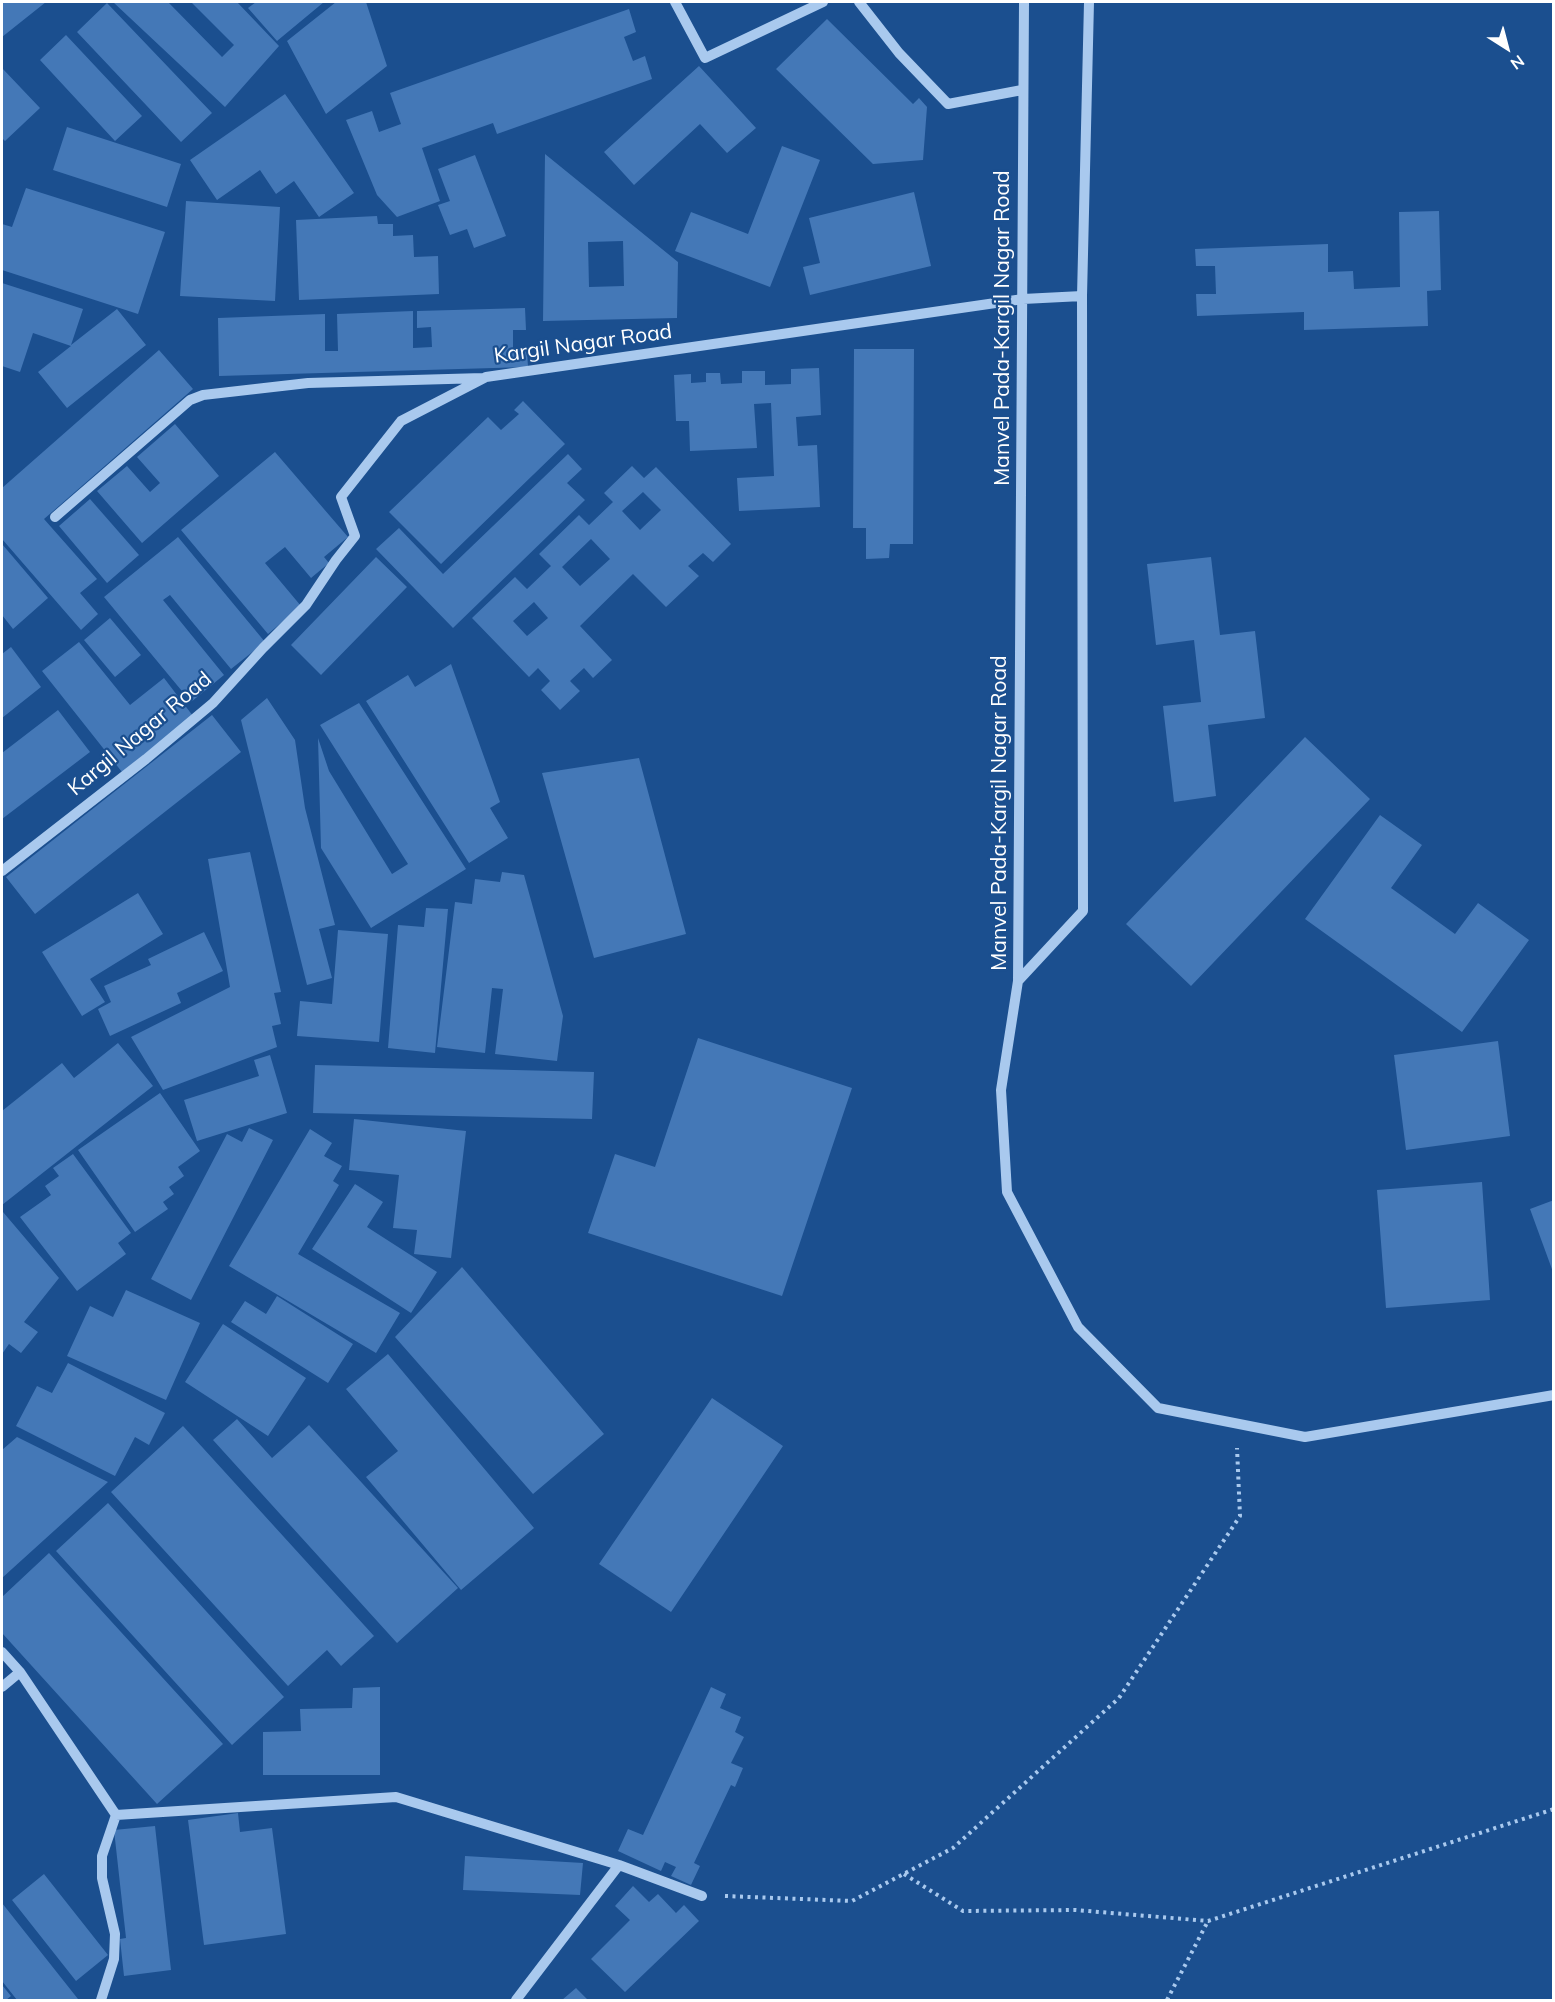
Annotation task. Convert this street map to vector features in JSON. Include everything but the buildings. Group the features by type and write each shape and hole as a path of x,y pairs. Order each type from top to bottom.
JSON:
{"street":[{"path":"675,2 705,58 823,2"},
{"path":"859,2 899,52 948,104 1023,90"},
{"name":"Manvel Pada-Kargil Nagar Road","path":"1018,981 1024,2"},
{"name":"Manvel Pada-Kargil Nagar Road","path":"1018,981 1083,911 1082,296 1089,2"},
{"name":"Kargil Nagar Road","path":"2,871 213,704 263,648 306,606 336,560 355,536 341,497 401,422 486,378 1023,299 1082,296"},
{"path":"55,517 190,400 203,395 308,382 486,378"},
{"path":"1018,981 1001,1090 1007,1192 1078,1327 1158,1408 1305,1437 1554,1395"},
{"path":"2,1652 20,1672 116,1815"},
{"path":"2,1687 20,1672"},
{"path":"116,1815 396,1797 619,1864 702,1896"},
{"path":"101,2001 114,1959 114,1934 102,1878 102,1856 116,1815"},
{"path":"516,2001 619,1864"}],"path":[{"path":"702,1896 852,1901 953,1848 1119,1698 1240,1516 1236,1424"},
{"path":"904,1874 963,1911 1076,1910 1209,1921 1554,1809"},
{"path":"1167,2001 1209,1921"}]}
